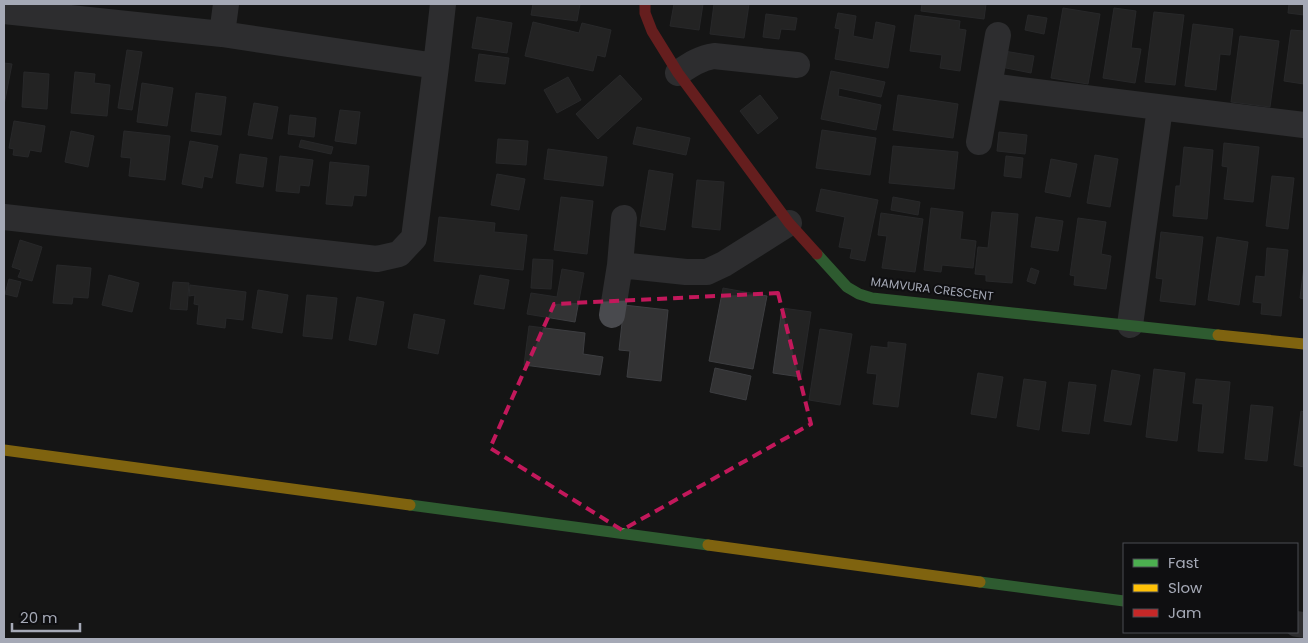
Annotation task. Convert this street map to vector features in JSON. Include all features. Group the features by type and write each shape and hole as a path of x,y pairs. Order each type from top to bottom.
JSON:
{"street":[{"path":"222,34 226,4"},
{"path":"4,217 377,259 399,254 414,238 443,4"},
{"name":"MAMVURA CRESCENT","path":"644,4 645,13 652,31 678,72 789,223 847,287 859,294 872,298 1304,344"},
{"path":"4,11 222,34 436,66"},
{"path":"979,142 998,35"},
{"path":"678,72 695,61 714,56 797,65"},
{"path":"990,86 1304,125"},
{"path":"1130,324 1160,108"},
{"path":"612,315 620,265 624,218"},
{"path":"620,265 686,272 707,272 724,264 789,223"},
{"path":"4,450 1123,601"}],"highlighted area":[{"path":"778,293 811,424 622,530 490,448 554,304"}],"building":[{"path":"533,4 580,4 577,21 531,15"},
{"path":"674,4 703,4 699,30 670,26"},
{"path":"714,4 749,4 744,38 710,34"},
{"path":"922,4 986,4 984,19 921,11"},
{"path":"1289,4 1304,4 1304,15 1288,13"},
{"path":"1063,8 1100,14 1088,84 1051,78"},
{"path":"1114,8 1136,11 1131,48 1141,49 1135,83 1103,78"},
{"path":"1154,12 1184,15 1175,85 1145,82"},
{"path":"838,13 856,16 853,36 873,40 876,22 895,26 888,68 835,59 840,29 835,28"},
{"path":"766,14 797,18 795,30 781,29 779,39 763,37"},
{"path":"915,15 960,21 959,29 966,30 960,71 940,68 942,55 910,51"},
{"path":"1028,15 1047,18 1044,34 1025,30"},
{"path":"477,17 512,23 507,53 472,48"},
{"path":"533,22 579,33 582,23 611,30 605,57 597,55 593,71 525,56"},
{"path":"1193,24 1233,29 1230,55 1220,54 1216,90 1185,86"},
{"path":"1291,30 1304,31 1304,84 1284,81"},
{"path":"1240,36 1279,41 1270,107 1231,102"},
{"path":"127,50 142,52 132,110 118,108"},
{"path":"1004,51 1034,56 1031,73 1001,67"},
{"path":"479,54 509,58 505,84 475,81"},
{"path":"4,63 12,64 4,105"},
{"path":"831,71 885,82 881,97 839,88 838,96 881,105 876,130 821,119"},
{"path":"24,72 49,74 47,109 22,107"},
{"path":"75,72 95,74 94,83 110,85 107,116 71,113"},
{"path":"620,75 642,99 598,139 576,114"},
{"path":"568,77 581,100 557,113 544,90"},
{"path":"142,83 173,88 167,126 137,122"},
{"path":"196,93 226,97 221,135 191,131"},
{"path":"760,95 778,118 758,134 740,111"},
{"path":"898,95 958,104 953,138 893,130"},
{"path":"254,103 278,107 272,139 248,135"},
{"path":"340,110 360,112 356,144 335,141"},
{"path":"290,115 316,118 314,137 288,134"},
{"path":"14,121 45,126 41,152 30,150 28,157 13,155 14,149 9,148"},
{"path":"637,127 690,138 686,155 633,144"},
{"path":"822,130 876,138 870,175 816,168"},
{"path":"71,131 94,136 88,167 65,162"},
{"path":"124,131 170,136 165,180 129,176 131,158 121,157"},
{"path":"999,132 1027,135 1025,154 997,151"},
{"path":"498,139 528,141 526,165 496,163"},
{"path":"301,140 333,147 331,154 299,147"},
{"path":"190,141 218,146 212,178 204,176 202,188 182,184"},
{"path":"1224,143 1259,147 1253,202 1224,199 1228,167 1222,166"},
{"path":"893,146 958,152 954,189 889,183"},
{"path":"1184,147 1213,150 1207,219 1173,216 1176,186 1180,186"},
{"path":"548,149 607,157 603,186 544,179"},
{"path":"240,154 267,158 263,187 236,183"},
{"path":"1095,155 1118,159 1110,207 1087,203"},
{"path":"280,156 313,160 309,186 300,185 299,193 276,191"},
{"path":"1006,156 1023,158 1021,178 1004,176"},
{"path":"1051,159 1077,164 1070,197 1045,192"},
{"path":"330,162 369,166 366,196 354,195 352,206 326,204"},
{"path":"649,170 673,174 665,230 640,226"},
{"path":"497,174 525,179 519,210 491,205"},
{"path":"1272,176 1294,178 1288,229 1266,226"},
{"path":"697,180 724,182 720,230 692,227"},
{"path":"821,189 878,200 865,261 850,258 852,249 839,247 845,217 816,211"},
{"path":"561,197 593,201 587,254 554,250"},
{"path":"893,197 920,202 918,215 891,210"},
{"path":"931,208 963,212 960,239 976,241 973,268 942,265 941,272 924,270"},
{"path":"992,212 1018,214 1012,283 986,281 986,275 975,274 978,247 988,248"},
{"path":"881,213 923,219 915,272 882,268 887,236 878,235"},
{"path":"439,217 495,223 494,232 527,235 523,270 434,261"},
{"path":"1036,217 1063,221 1058,251 1031,247"},
{"path":"1078,218 1106,222 1101,254 1111,256 1106,289 1074,285 1075,276 1070,275"},
{"path":"1161,232 1203,237 1195,305 1160,301 1163,279 1156,278"},
{"path":"1217,237 1248,242 1239,305 1208,300"},
{"path":"20,240 42,247 32,281 18,277 21,270 12,267"},
{"path":"1267,248 1288,250 1281,316 1261,314 1262,303 1253,302 1256,276 1265,277"},
{"path":"533,259 553,260 551,289 531,288"},
{"path":"57,265 91,268 88,298 73,297 72,304 53,303"},
{"path":"1304,266 1304,299 1300,298"},
{"path":"1031,268 1039,271 1035,284 1027,281"},
{"path":"562,269 584,273 575,322 527,314 531,293 557,297"},
{"path":"109,275 139,283 132,312 102,305"},
{"path":"480,275 509,280 504,309 474,304"},
{"path":"9,279 21,282 17,297 5,294"},
{"path":"173,282 189,283 187,310 170,309"},
{"path":"190,285 246,292 243,320 226,318 225,328 197,324 199,305 194,304 195,295 189,296"},
{"path":"723,288 767,296 753,369 709,361"},
{"path":"258,290 288,295 282,333 252,328"},
{"path":"307,295 337,298 332,339 303,336"},
{"path":"357,297 384,302 376,345 349,340"},
{"path":"624,305 668,310 661,381 627,377 630,351 619,350"},
{"path":"782,308 811,312 801,377 773,373"},
{"path":"414,314 445,320 438,354 408,348"},
{"path":"529,326 585,333 583,354 603,357 600,375 524,365"},
{"path":"820,329 852,334 840,405 809,400"},
{"path":"888,342 906,344 898,407 873,404 877,374 867,373 871,346 888,348"},
{"path":"715,368 751,376 746,400 710,392"},
{"path":"1154,369 1185,373 1177,441 1146,437"},
{"path":"1112,370 1140,375 1131,425 1104,421"},
{"path":"978,373 1003,377 996,418 971,414"},
{"path":"1024,379 1046,382 1039,430 1017,426"},
{"path":"1196,379 1230,382 1223,453 1198,451 1203,404 1193,403"},
{"path":"1069,382 1096,385 1089,434 1062,431"},
{"path":"1251,405 1273,407 1267,461 1245,459"},
{"path":"1301,411 1304,412 1304,467 1294,465"}],"traffic: fast":[{"path":"817,254 847,287 859,294 872,298 1218,335"},
{"path":"410,505 708,545"},
{"path":"980,582 1123,601"}],"traffic: slow":[{"path":"1218,335 1304,344"},
{"path":"4,450 410,505"},
{"path":"708,545 980,582"}],"traffic: jam":[{"path":"645,4 645,13 652,31 678,73 789,223 817,254"}]}
